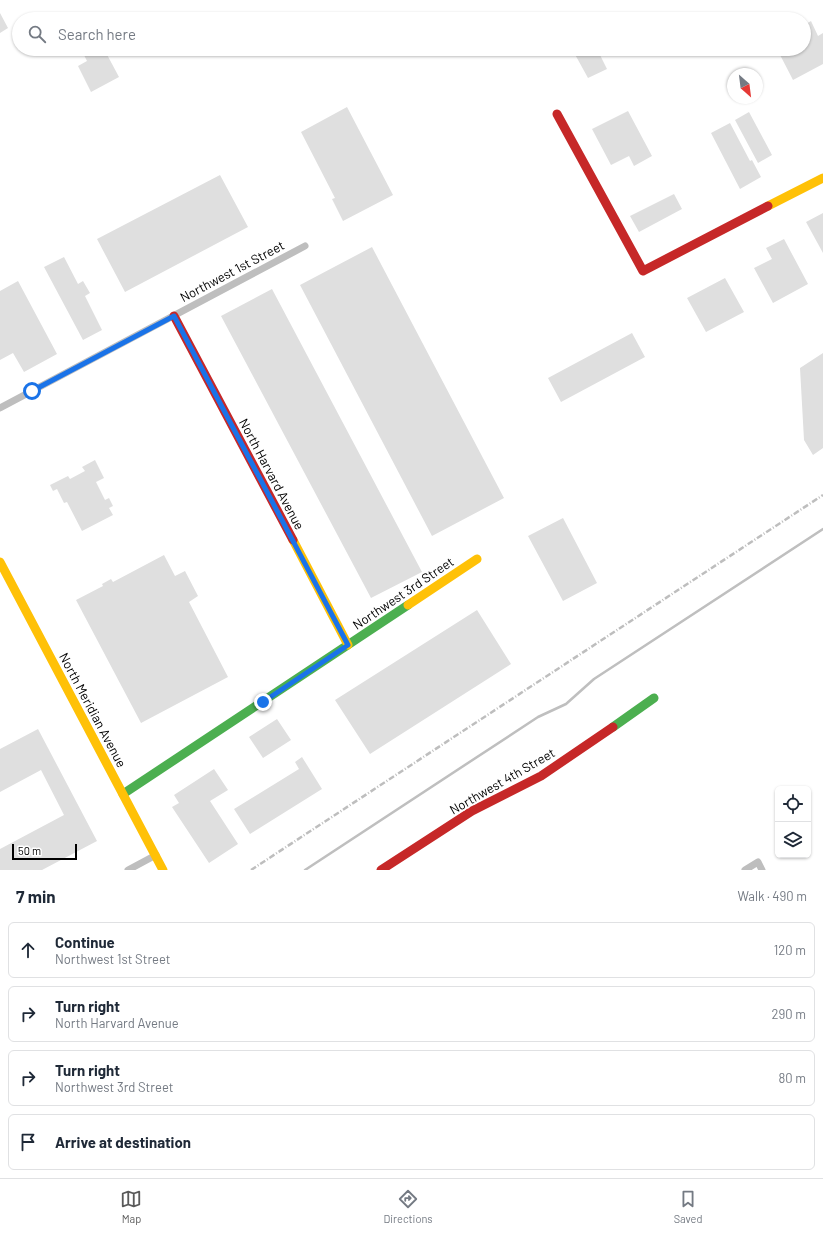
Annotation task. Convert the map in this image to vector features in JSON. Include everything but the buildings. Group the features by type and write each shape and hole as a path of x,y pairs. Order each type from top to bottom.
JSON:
{"street":[{"path":"557,114 643,272 823,178"},
{"name":"Northwest 1st Street","path":"0,408 305,246"},
{"name":"North Harvard Avenue","path":"174,316 348,645"},
{"name":"Northwest 3rd Street","path":"123,794 478,559"},
{"name":"North Meridian Avenue","path":"0,562 163,870"},
{"name":"Northwest 4th Street","path":"380,870 472,811 541,776 654,698"},
{"path":"128,870 156,855"},
{"path":"745,870 758,862 762,870"}],"waterway":[{"path":"305,870 538,717 566,704 594,679 823,529"}],"railway":[{"path":"251,870 823,495"}],"traffic: fast":[{"path":"123,794 408,605"},
{"path":"613,727 654,698"}],"traffic: slow":[{"path":"768,206 823,178"},
{"path":"293,540 348,645"},
{"path":"408,605 477,559"},
{"path":"0,562 163,870"}],"traffic: jam":[{"path":"557,114 643,271 768,206"},
{"path":"174,316 293,540"},
{"path":"381,870 472,811 541,776 613,727"}],"route":[{"path":"32,391 174,316 348,645 263,702"}]}
